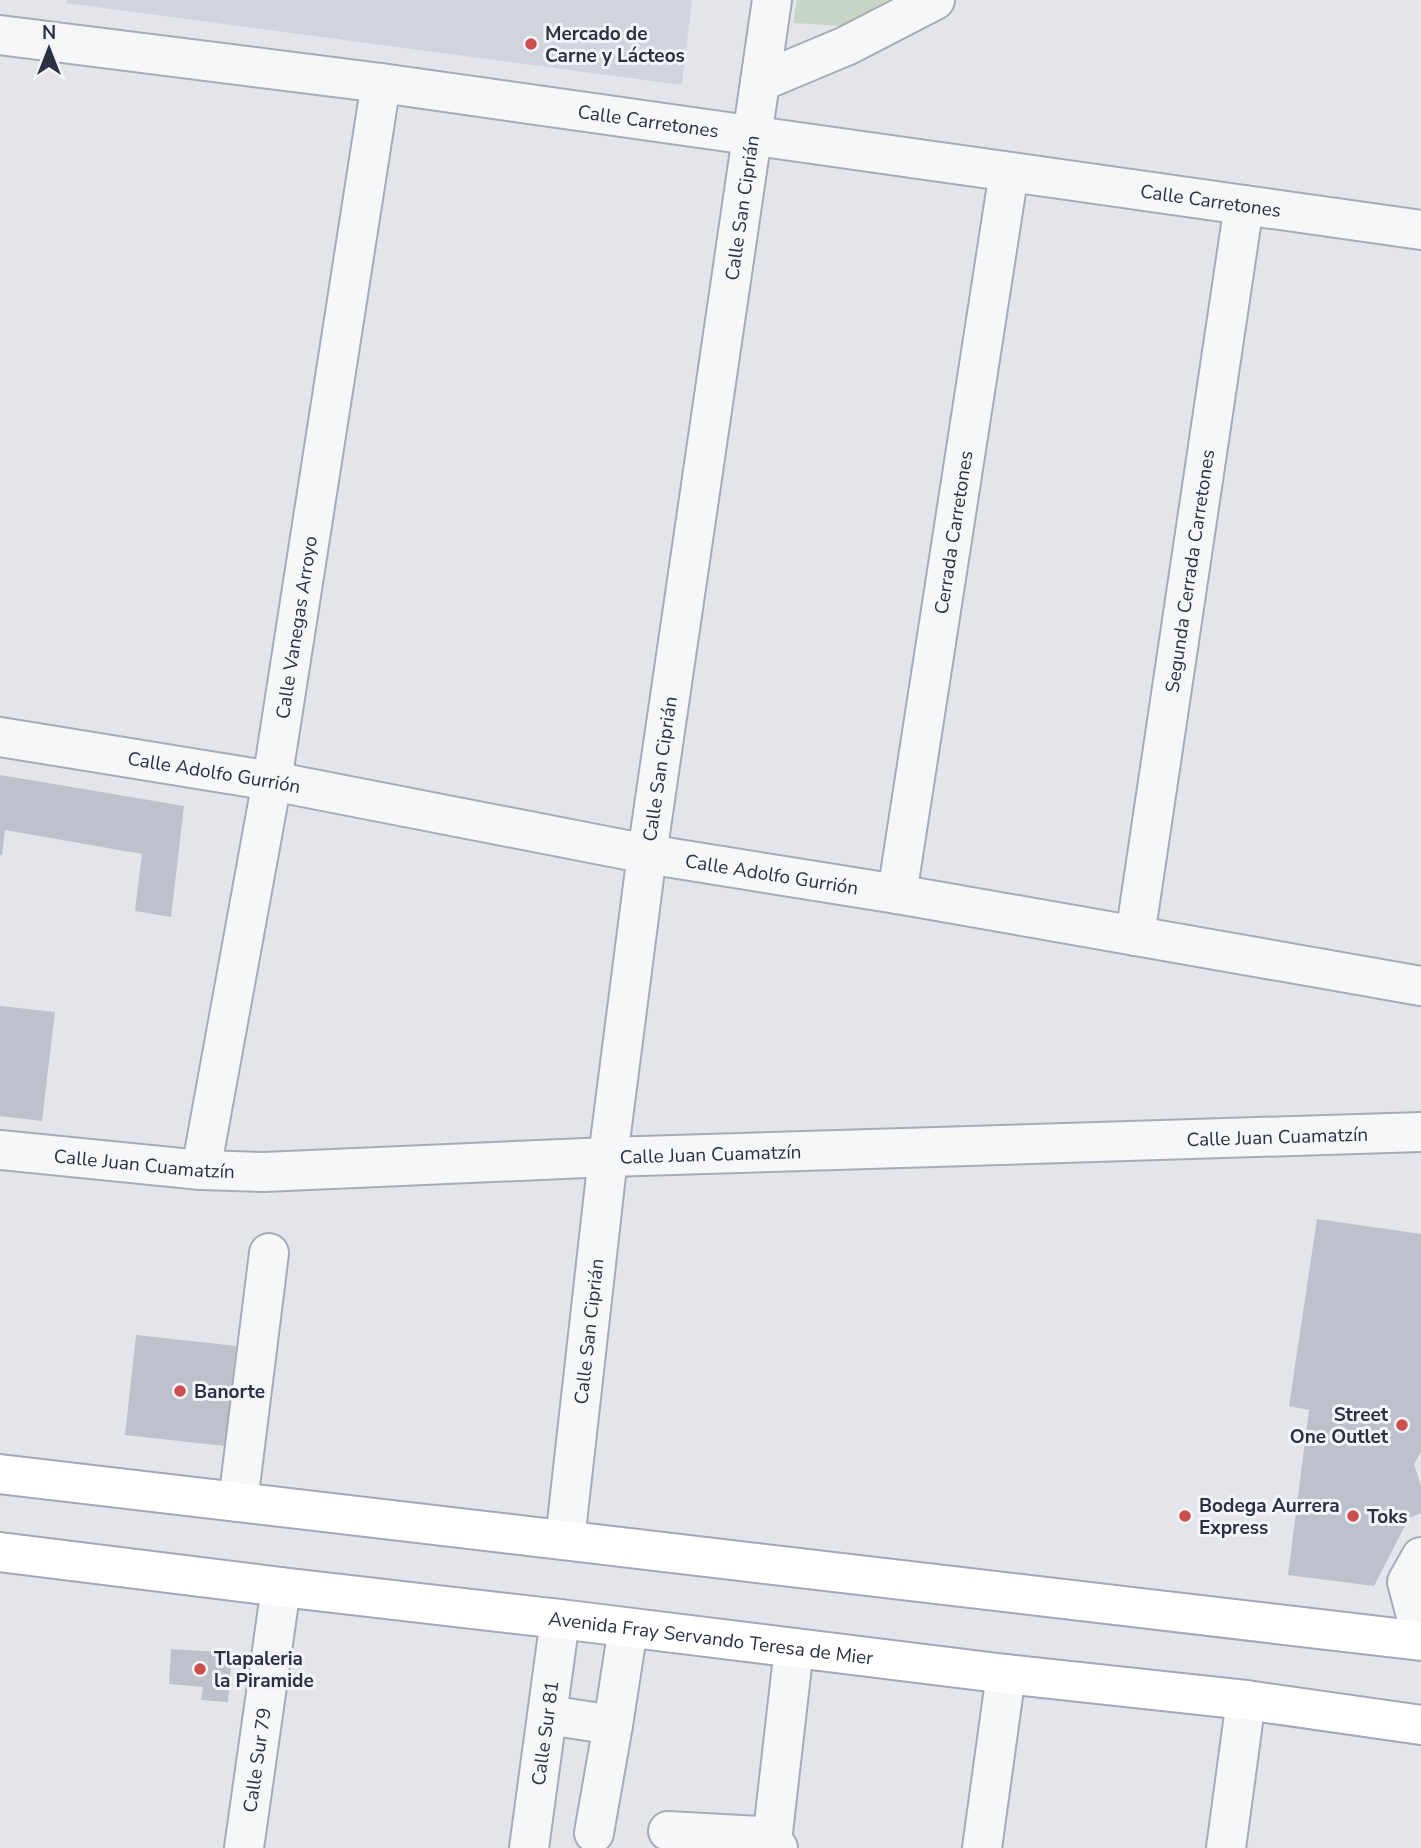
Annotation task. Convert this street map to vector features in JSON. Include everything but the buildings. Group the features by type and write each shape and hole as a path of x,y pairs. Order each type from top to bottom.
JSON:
{"main road":[{"path":"0,1474 1421,1638"},
{"name":"Avenida Fray Servando Teresa de Mier","path":"0,1552 1006,1674 1246,1700 1421,1725"}],"street":[{"name":"Calle San Ciprián","path":"565,1540 608,1157 647,854 772,0"},
{"path":"760,82 846,46 935,0"},
{"name":"Calle Carretones","path":"0,35 381,83 1421,230"},
{"name":"Calle Vanegas Arroyo","path":"201,1170 272,780 381,83"},
{"name":"Cerrada Carretones","path":"897,894 1009,172"},
{"name":"Segunda Cerrada Carretones","path":"1135,936 1244,205"},
{"name":"Calle Adolfo Gurrión","path":"0,737 272,780 647,854 897,894 1421,986"},
{"name":"Calle Juan Cuamatzín","path":"0,1150 201,1170 264,1172 608,1157 1421,1132"},
{"path":"238,1502 269,1253"},
{"path":"1421,1557 1407,1582 1421,1638"},
{"name":"Calle Sur 79","path":"244,1848 281,1587"},
{"name":"Calle Sur 81","path":"529,1848 561,1619"},
{"path":"594,1833 628,1628"},
{"path":"668,1831 759,1836 775,1844 794,1648"},
{"path":"982,1848 1006,1674"},
{"path":"1226,1848 1246,1700"},
{"path":"548,1715 613,1726"}],"shaded area":[{"name":"Mercado de Carne y Lácteos","path":"67,0 692,0 682,85 66,3"}],"green space":[{"path":"797,0 888,0 842,26 793,23"}],"place":[{"name":"Mercado de Carne y Lácteos","path":"531,44"},
{"name":"Banorte","path":"180,1391"},
{"name":"Street One Outlet","path":"1402,1425"},
{"name":"Bodega Aurrera Express","path":"1185,1516"},
{"name":"Toks","path":"1353,1516"},
{"name":"Tlapaleria la Piramide","path":"200,1669"}]}
